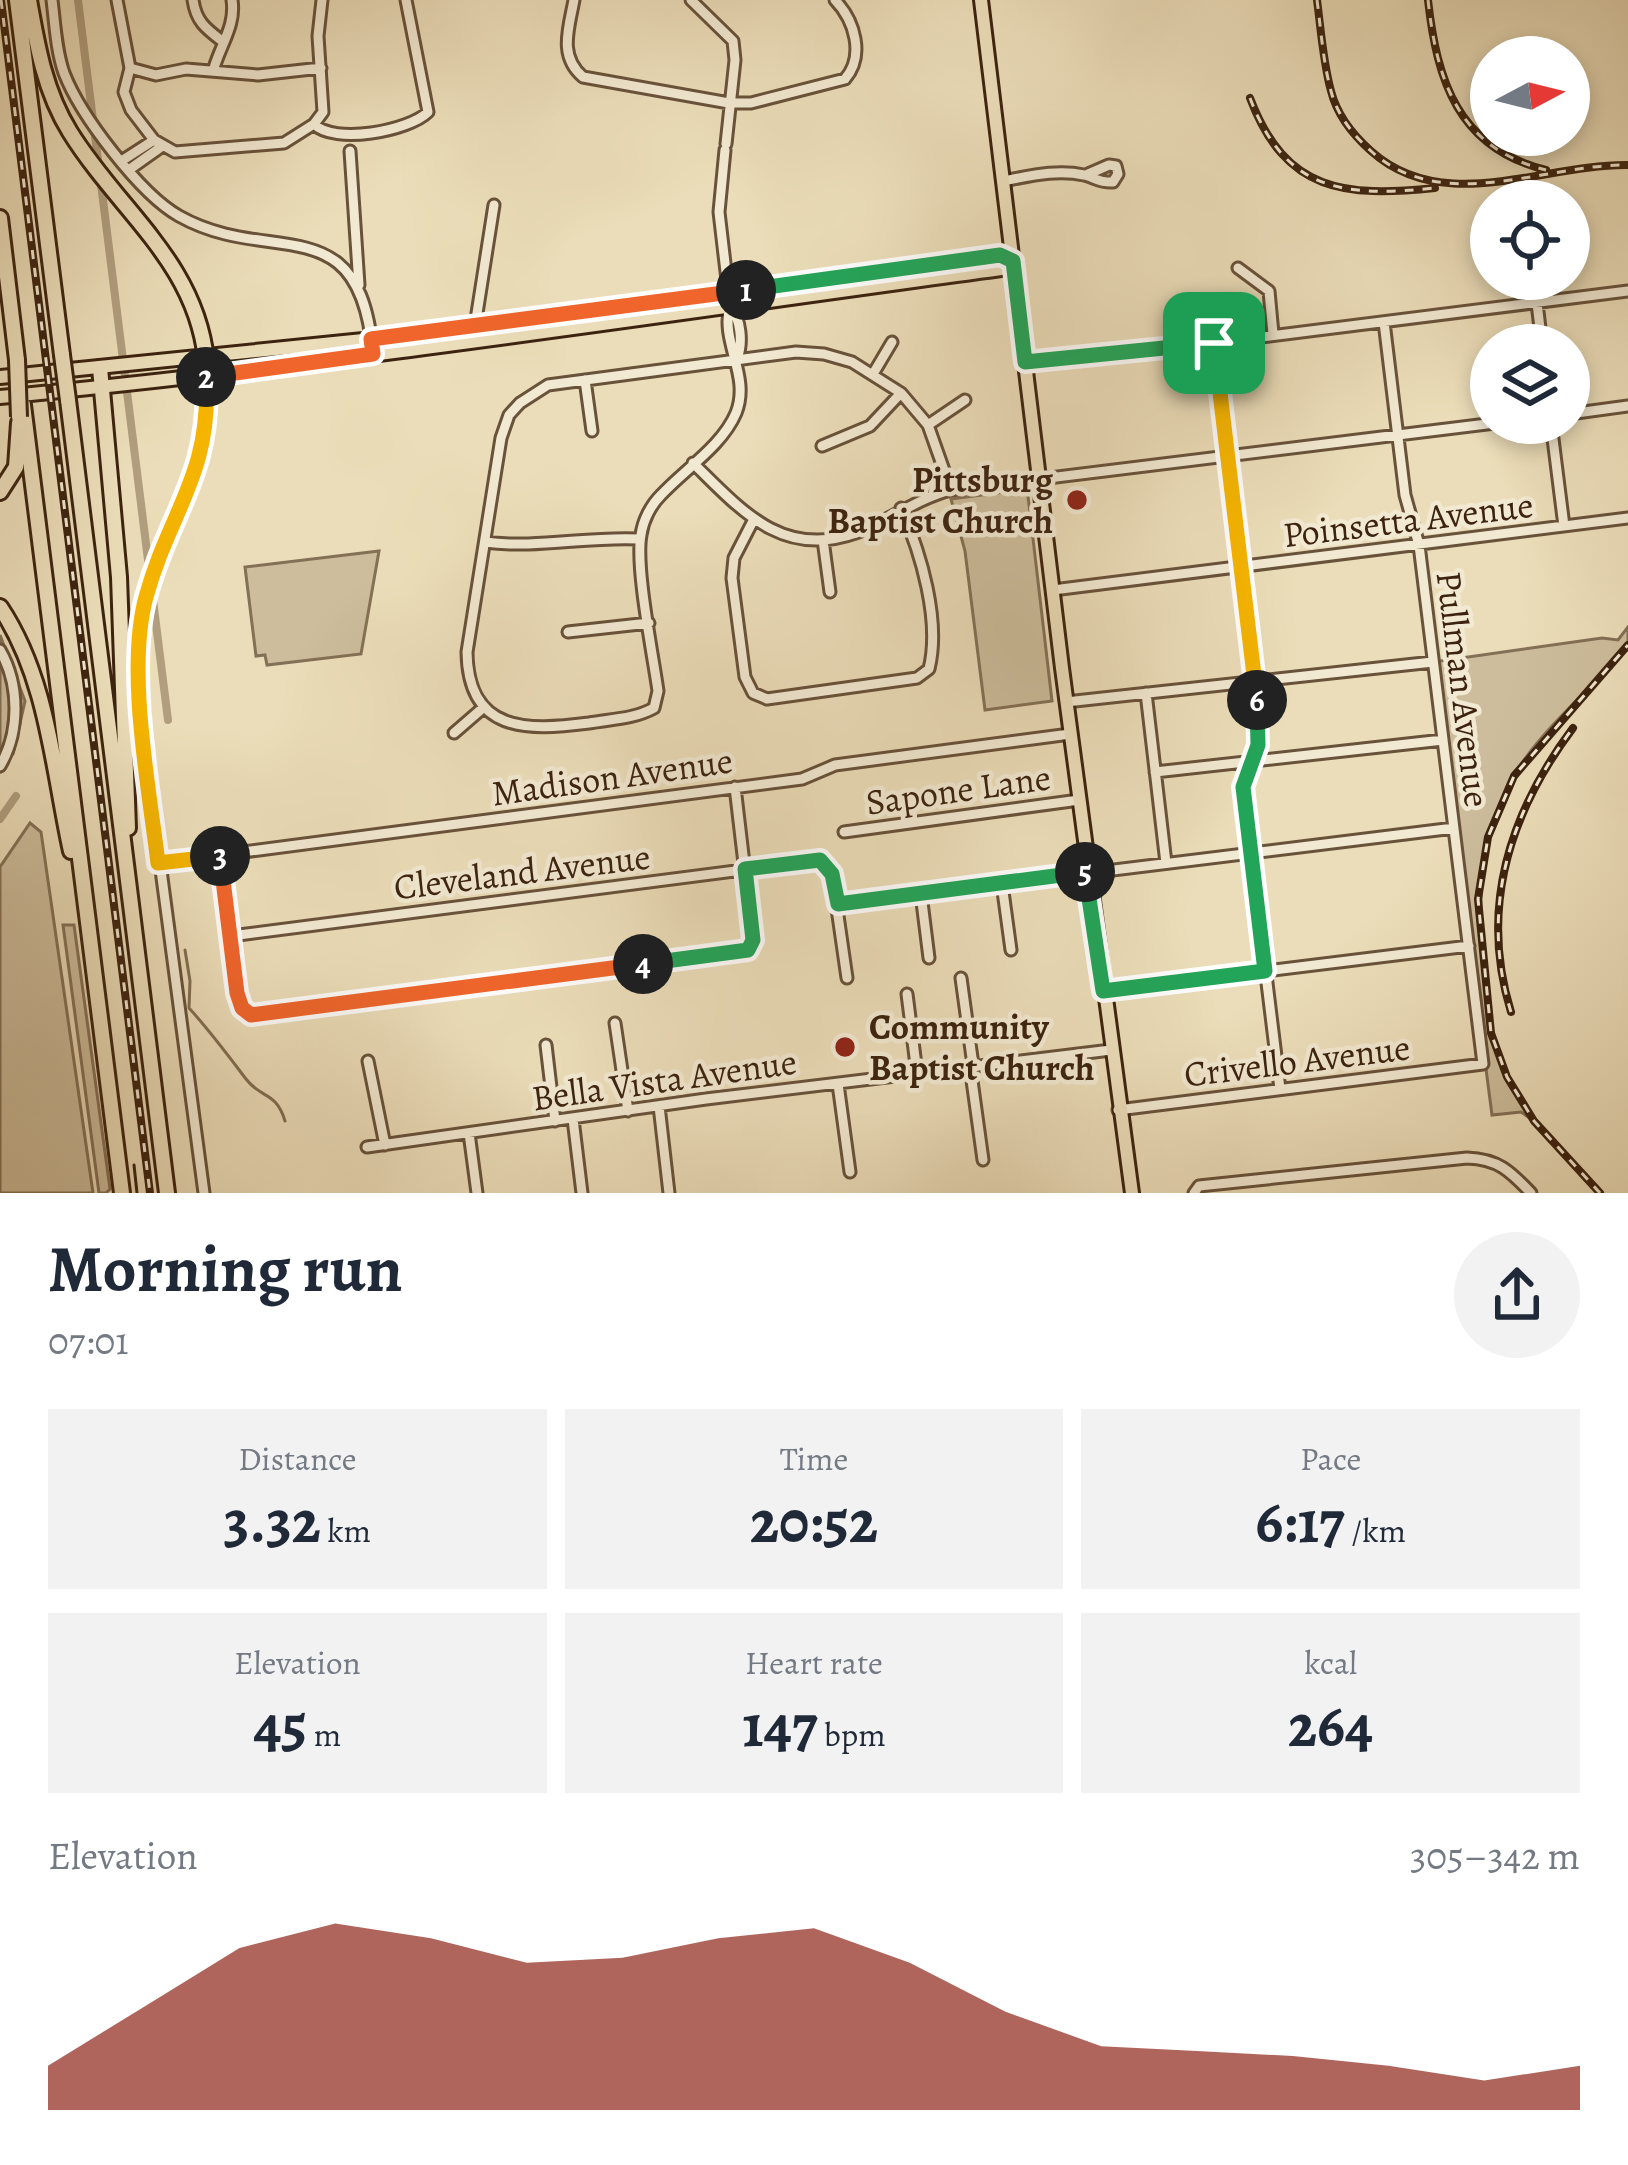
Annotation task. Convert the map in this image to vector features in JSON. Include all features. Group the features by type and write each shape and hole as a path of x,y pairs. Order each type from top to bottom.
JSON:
{"highway":[{"path":"16,0 167,1193"},
{"path":"29,0 42,67 67,128 195,303 206,358"},
{"path":"0,218 122,1193"},
{"path":"100,368 122,620 129,806 126,863"},
{"path":"0,492 16,467 21,411"},
{"path":"0,607 20,641 42,705 89,932"}],"main road":[{"path":"981,0 1078,800 1132,1193"},
{"path":"0,377 372,347 729,299 1000,255 1013,261"},
{"path":"0,397 206,376 475,326 729,299"}],"street":[{"path":"52,0 62,64 83,108 151,194 179,216 218,230 322,253 359,285"},
{"path":"117,0 130,68 124,92 131,110 157,144 175,152 284,143 314,124 323,112 318,22 322,0"},
{"path":"193,0 195,15 222,41"},
{"path":"214,68 233,24 232,0"},
{"path":"314,124 321,132 348,135 416,124 428,112 406,0"},
{"path":"574,0 566,47 568,60 583,76 729,104 752,103 844,80 857,56 853,30 835,0"},
{"path":"691,0 733,41 719,212 729,299 742,347 737,359 741,389 737,412 725,431 657,499 639,538 658,691 653,708 639,716 540,730 501,720 484,707 467,673 467,652 501,438 509,415 532,392 548,385 737,359 796,352 824,354 852,362 901,394 928,424 951,490"},
{"path":"130,68 156,75 214,68 258,75 321,68"},
{"path":"126,165 157,144"},
{"path":"350,151 359,285 372,347"},
{"path":"1003,181 1049,172 1087,176"},
{"path":"475,326 494,205"},
{"path":"1238,268 1269,291 1273,334"},
{"path":"1025,362 1628,291"},
{"path":"1537,303 1540,324"},
{"name":"Pullman Avenue","path":"1384,322 1405,495 1419,545 1483,1064"},
{"path":"873,374 892,342"},
{"path":"1214,343 1260,728 1243,787 1280,1089"},
{"path":"205,1193 158,863 142,707 141,628 146,595 206,439 206,358"},
{"path":"586,380 592,430"},
{"path":"822,446 870,426 901,394"},
{"path":"928,424 965,400"},
{"path":"1590,411 1628,406"},
{"path":"694,463 753,521 783,535 823,540 857,532 901,508 951,490 1470,426"},
{"path":"1554,444 1564,526"},
{"path":"753,521 734,558 732,578 745,677 753,693 767,699 917,678 929,669 933,655 924,569 901,508"},
{"name":"Poinsetta Avenue","path":"1053,590 1628,518"},
{"path":"485,542 511,545 601,536 639,538"},
{"path":"823,540 830,592"},
{"path":"568,632 649,622"},
{"path":"0,650 9,667 16,705 0,766"},
{"path":"1066,702 1433,662"},
{"path":"1146,693 1166,863"},
{"path":"454,733 484,707"},
{"name":"Madison Avenue","path":"158,863 802,779 835,765 1070,734"},
{"path":"1155,772 1443,740"},
{"path":"220,855 237,993 246,1013 283,1012 748,950 753,940 735,787"},
{"name":"Sapone Lane","path":"844,832 1078,800"},
{"path":"847,978 838,904 1454,828"},
{"name":"Cleveland Avenue","path":"231,936 820,860 832,874 838,904"},
{"path":"1002,884 1011,950"},
{"path":"921,894 929,958"},
{"path":"1103,991 1469,946"},
{"path":"961,978 983,1160"},
{"path":"907,994 917,1073"},
{"path":"615,1023 628,1111"},
{"path":"546,1045 555,1121"},
{"name":"Bella Vista Avenue","path":"367,1147 1111,1050"},
{"path":"368,1061 385,1145"},
{"name":"Crivello Avenue","path":"1118,1110 1483,1064"},
{"path":"838,1084 850,1172"},
{"path":"658,1106 669,1193"},
{"path":"573,1119 582,1193"},
{"path":"469,1133 477,1193"},
{"path":"1194,1193 1199,1186 1491,1159 1510,1170 1531,1193"},
{"path":"1274,1178 1276,1193"}],"shaded area":[{"path":"1019,490 1028,496 1052,701 985,710 965,551 951,499"},
{"path":"379,551 361,654 267,665 265,655 256,656 245,567"},
{"path":"1628,627 1628,645 1527,756 1493,823 1481,902 1490,1025 1503,1068 1534,1121 1521,1112 1492,1115 1433,662 1602,638 1618,640"},
{"path":"0,635 25,701 13,754 5,758 0,773"},
{"path":"30,823 41,832 93,1193 0,1193 0,867"},
{"path":"63,925 74,925 110,1189 106,1193 99,1193"}],"waterway":[{"path":"78,0 168,720"},
{"path":"0,819 16,796"},
{"path":"185,950 189,1008 252,1085 273,1100 285,1121"}],"tram line":[{"path":"134,1165 137,1193"}],"railway":[{"path":"1,0 150,1193"},
{"path":"1317,0 1326,69 1337,108 1364,145 1399,170 1462,184 1628,165"},
{"path":"1428,0 1438,58 1457,107 1492,146 1546,170"},
{"path":"1250,98 1281,153 1322,182 1373,191 1435,188"},
{"path":"1600,1193 1534,1121 1507,1077 1491,1033 1478,899 1488,837 1514,776 1628,645"},
{"path":"1511,1012 1498,936 1506,862 1532,793 1573,728"}],"place":[{"name":"Pittsburg Baptist Church","path":"1077,500"},
{"name":"Community Baptist Church","path":"845,1047"}],"route":[{"path":"1000,255 1013,261 1025,362 1214,343 1260,728 1243,787 1265,971 1103,991 1088,872 838,904 832,874 820,860 745,869 753,940 748,950 262,1015 251,1015 242,1008 220,855 158,863 142,707 140,650 146,595 206,439 206,376 373,354 371,339 1000,255"}]}
